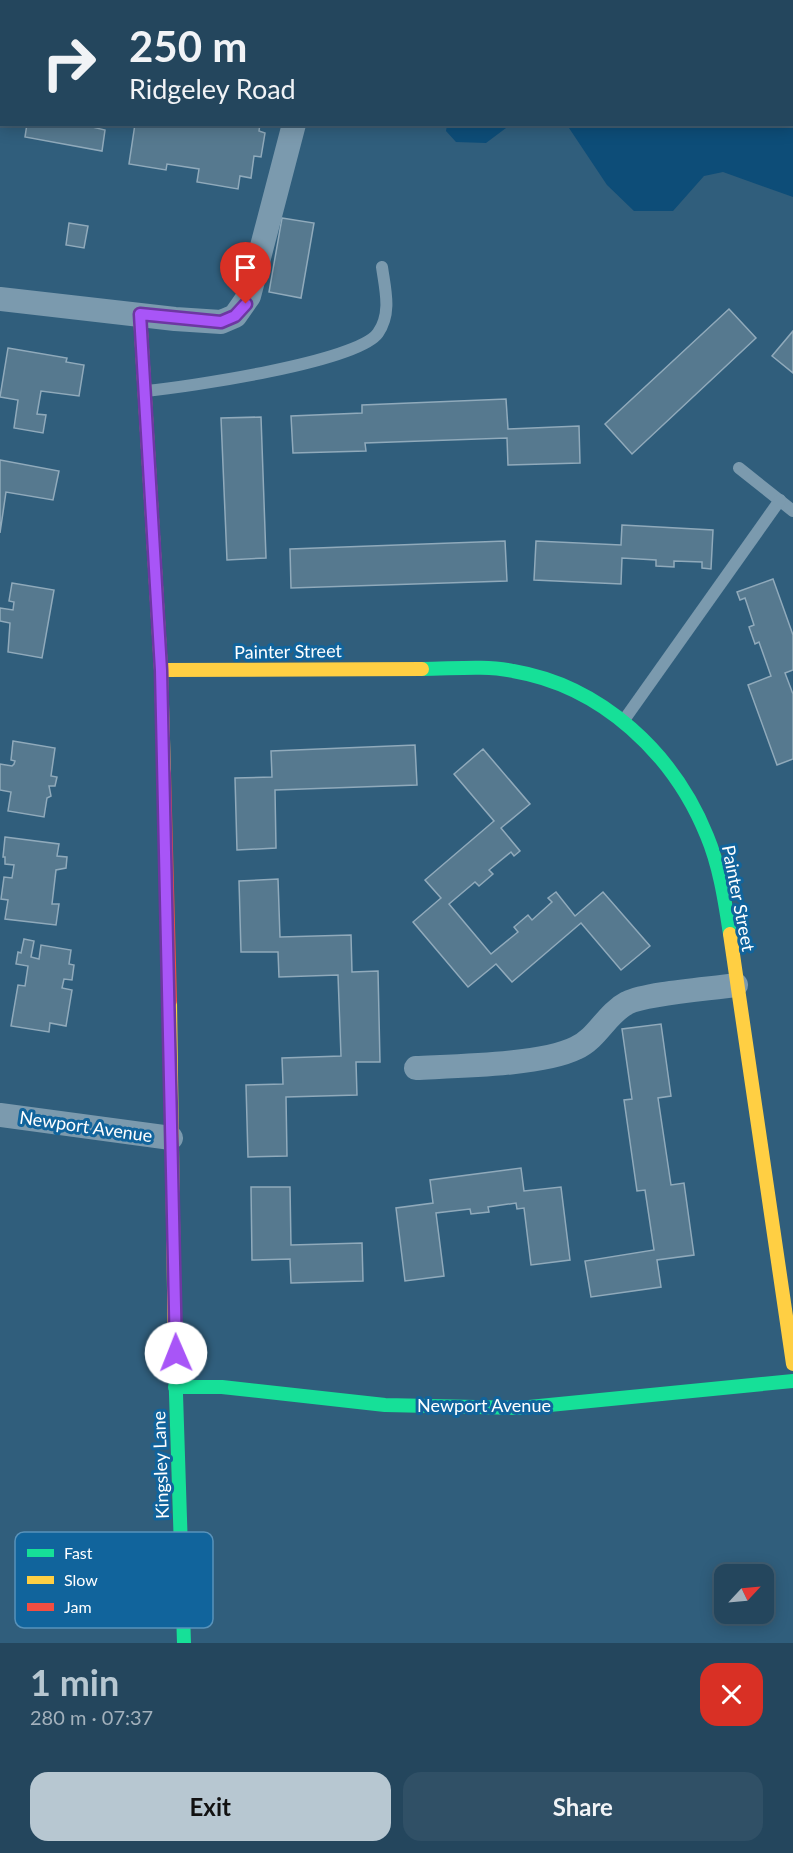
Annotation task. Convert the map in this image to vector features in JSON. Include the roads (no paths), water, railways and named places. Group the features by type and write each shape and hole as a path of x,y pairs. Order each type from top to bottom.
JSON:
{"street":[{"path":"0,299 221,322 235,316 246,304 293,126"},
{"name":"Kingsley Lane","path":"140,314 161,670 175,1387 180,1532"},
{"name":"Painter Street","path":"161,670 357,668 517,671 570,687 598,702 624,721 655,750 682,786 700,818 713,851 736,985 793,1364"},
{"path":"416,1068 480,1065 575,1049 593,1037 612,1013 628,1002 736,985"},
{"name":"Newport Avenue","path":"0,1115 171,1138"},
{"name":"Newport Avenue","path":"175,1387 222,1387 385,1405 519,1408 591,1403 793,1381"},
{"name":"Kingsley Lane","path":"183,1628 184,1643"}],"lane":[{"path":"146,391 207,383 323,360 377,335 388,314 382,267"},
{"path":"739,468 793,511"},
{"path":"624,721 780,500"}],"water":[{"path":"447,126 509,126 486,143 456,142 446,131"},
{"path":"568,126 793,126 793,197 723,172 704,176 673,211 634,211 607,185"}]}
